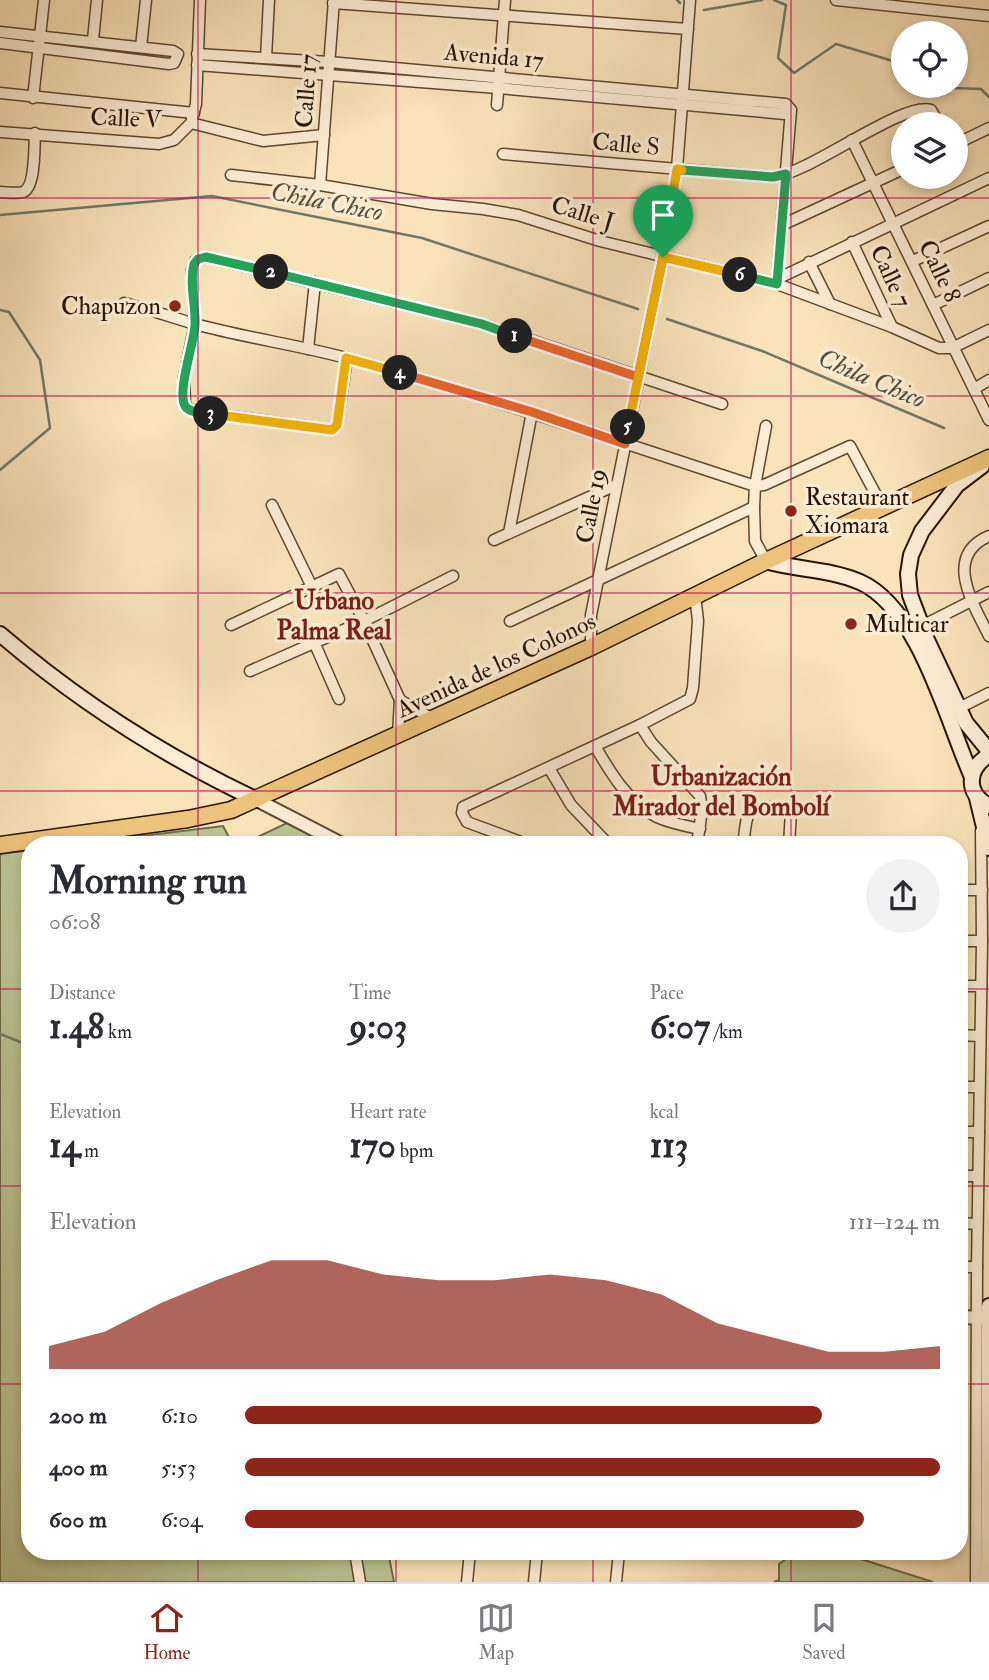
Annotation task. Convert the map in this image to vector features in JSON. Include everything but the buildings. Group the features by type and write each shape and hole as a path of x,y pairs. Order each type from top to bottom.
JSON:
{"highway":[{"name":"Avenida de los Colonos","path":"65,836 188,819 231,810 257,800 591,647 766,561 989,460"},
{"name":"Avenida de los Colonos","path":"0,845 21,842"}],"main road":[{"path":"972,777 976,766 989,753 972,732 959,708 922,626 910,594 908,574 911,555 922,531 939,506 957,485 989,460"},
{"path":"766,561 833,574 861,583 884,597 896,611 929,669 972,777 973,788 982,807 989,848"},
{"path":"0,634 28,658 120,725 170,756 257,800"},
{"path":"989,1306 985,1318 989,1582"}],"street":[{"path":"33,98 44,0"},
{"path":"93,40 97,0"},
{"path":"141,47 146,0"},
{"path":"0,93 192,118 200,0"},
{"path":"266,58 269,0"},
{"path":"497,105 505,0"},
{"name":"Calle 19","path":"591,647 591,615 663,257 677,169 690,0"},
{"path":"836,0 918,4 989,16"},
{"path":"334,1 688,29"},
{"name":"Calle 17","path":"320,184 334,1"},
{"path":"0,32 39,41 169,64 174,64 178,54 173,51 93,40 39,41 0,43"},
{"name":"Avenida 17","path":"197,60 266,58 329,62 499,83 787,109 786,174"},
{"name":"Avenida 17","path":"197,60 328,75 499,83"},
{"path":"912,112 918,109 931,112"},
{"name":"Calle V","path":"0,132 159,144 174,140 192,118 264,141 324,135"},
{"path":"777,281 786,174 891,122"},
{"path":"968,138 988,128"},
{"path":"0,192 20,192 29,187 35,133"},
{"name":"Calle 8","path":"852,140 989,420"},
{"name":"Calle S","path":"503,154 773,177 786,174"},
{"name":"Calle J","path":"231,175 320,184 432,204 518,215 600,242 777,281 892,327 934,347 952,348"},
{"path":"782,225 891,175"},
{"path":"777,281 809,262 989,178"},
{"path":"913,261 989,226"},
{"name":"Calle 7","path":"852,242 892,327"},
{"path":"346,358 334,429 188,409 185,405 184,377 195,324 192,270 198,259 206,257 482,324 722,404"},
{"path":"809,262 830,304"},
{"path":"933,304 989,278"},
{"path":"308,349 315,282"},
{"path":"124,303 195,324 346,358 532,412 755,486 764,485 850,446 883,508"},
{"path":"952,348 989,330"},
{"path":"974,389 989,380"},
{"path":"509,533 532,412"},
{"path":"766,426 754,507 755,541 766,561"},
{"path":"494,540 616,485"},
{"path":"272,505 312,587"},
{"path":"510,621 754,507"},
{"path":"989,536 979,540 970,550 963,576 989,636"},
{"path":"231,625 339,574 400,700 398,734"},
{"path":"250,671 364,621 453,576"},
{"path":"922,626 989,592"},
{"path":"505,836 467,822 462,813 463,807 690,699 697,631 695,595"},
{"path":"314,642 339,699"},
{"path":"959,708 989,693"},
{"path":"400,700 431,718"},
{"path":"640,725 650,741 700,796 702,806 699,836"},
{"path":"595,746 613,777 645,811 663,820 700,829"},
{"path":"549,768 571,805 600,836"},
{"path":"257,800 327,836"},
{"path":"745,836 749,812 760,806 786,809 791,813 790,836"},
{"path":"976,1582 985,1318 977,1267 982,807"},
{"path":"968,890 982,890"},
{"path":"968,941 982,941"},
{"path":"968,986 981,986"},
{"path":"968,1035 980,1035"},
{"path":"968,1087 979,1087"},
{"path":"968,1132 979,1132"},
{"path":"968,1176 978,1176"},
{"path":"968,1224 977,1224"},
{"path":"968,1267 977,1267"},
{"path":"356,1560 360,1582"},
{"path":"467,1582 469,1560"},
{"path":"534,1582 536,1560"},
{"path":"616,1582 618,1560"}],"green space":[{"path":"289,822 315,836 259,836"},
{"path":"223,826 228,836 141,836"},
{"path":"21,851 21,1560 390,1560 394,1582 0,1582 0,854"},
{"path":"785,1560 864,1560 933,1582 774,1582 779,1580 779,1564"}],"waterway":[{"path":"677,0 680,3"},
{"path":"704,10 762,0"},
{"path":"774,0 786,5 778,58 794,73 836,44 891,60"},
{"path":"968,89 981,89 989,97"},
{"name":"Chila Chico","path":"0,215 212,196 422,238 638,309"},
{"name":"Chila Chico","path":"0,310 9,312 40,360 50,428 0,470"},
{"name":"Chila Chico","path":"667,319 762,351 944,428"},
{"path":"0,1034 21,1042"}],"place":[{"name":"Chapuzon","path":"175,306"},
{"name":"Restaurant Xiomara","path":"791,511"},
{"name":"Multicar","path":"851,624"}],"district":[{"name":"Urbano Palma Real","path":"334,615"},
{"name":"Urbanización Mirador del Bombolí","path":"721,791"}],"route":[{"path":"663,257 638,377 482,324 202,257 192,270 195,324 184,377 185,405 188,409 200,412 332,430 337,425 346,358 532,412 625,444 663,257 777,284 786,174 773,177 677,169 663,257"}]}
